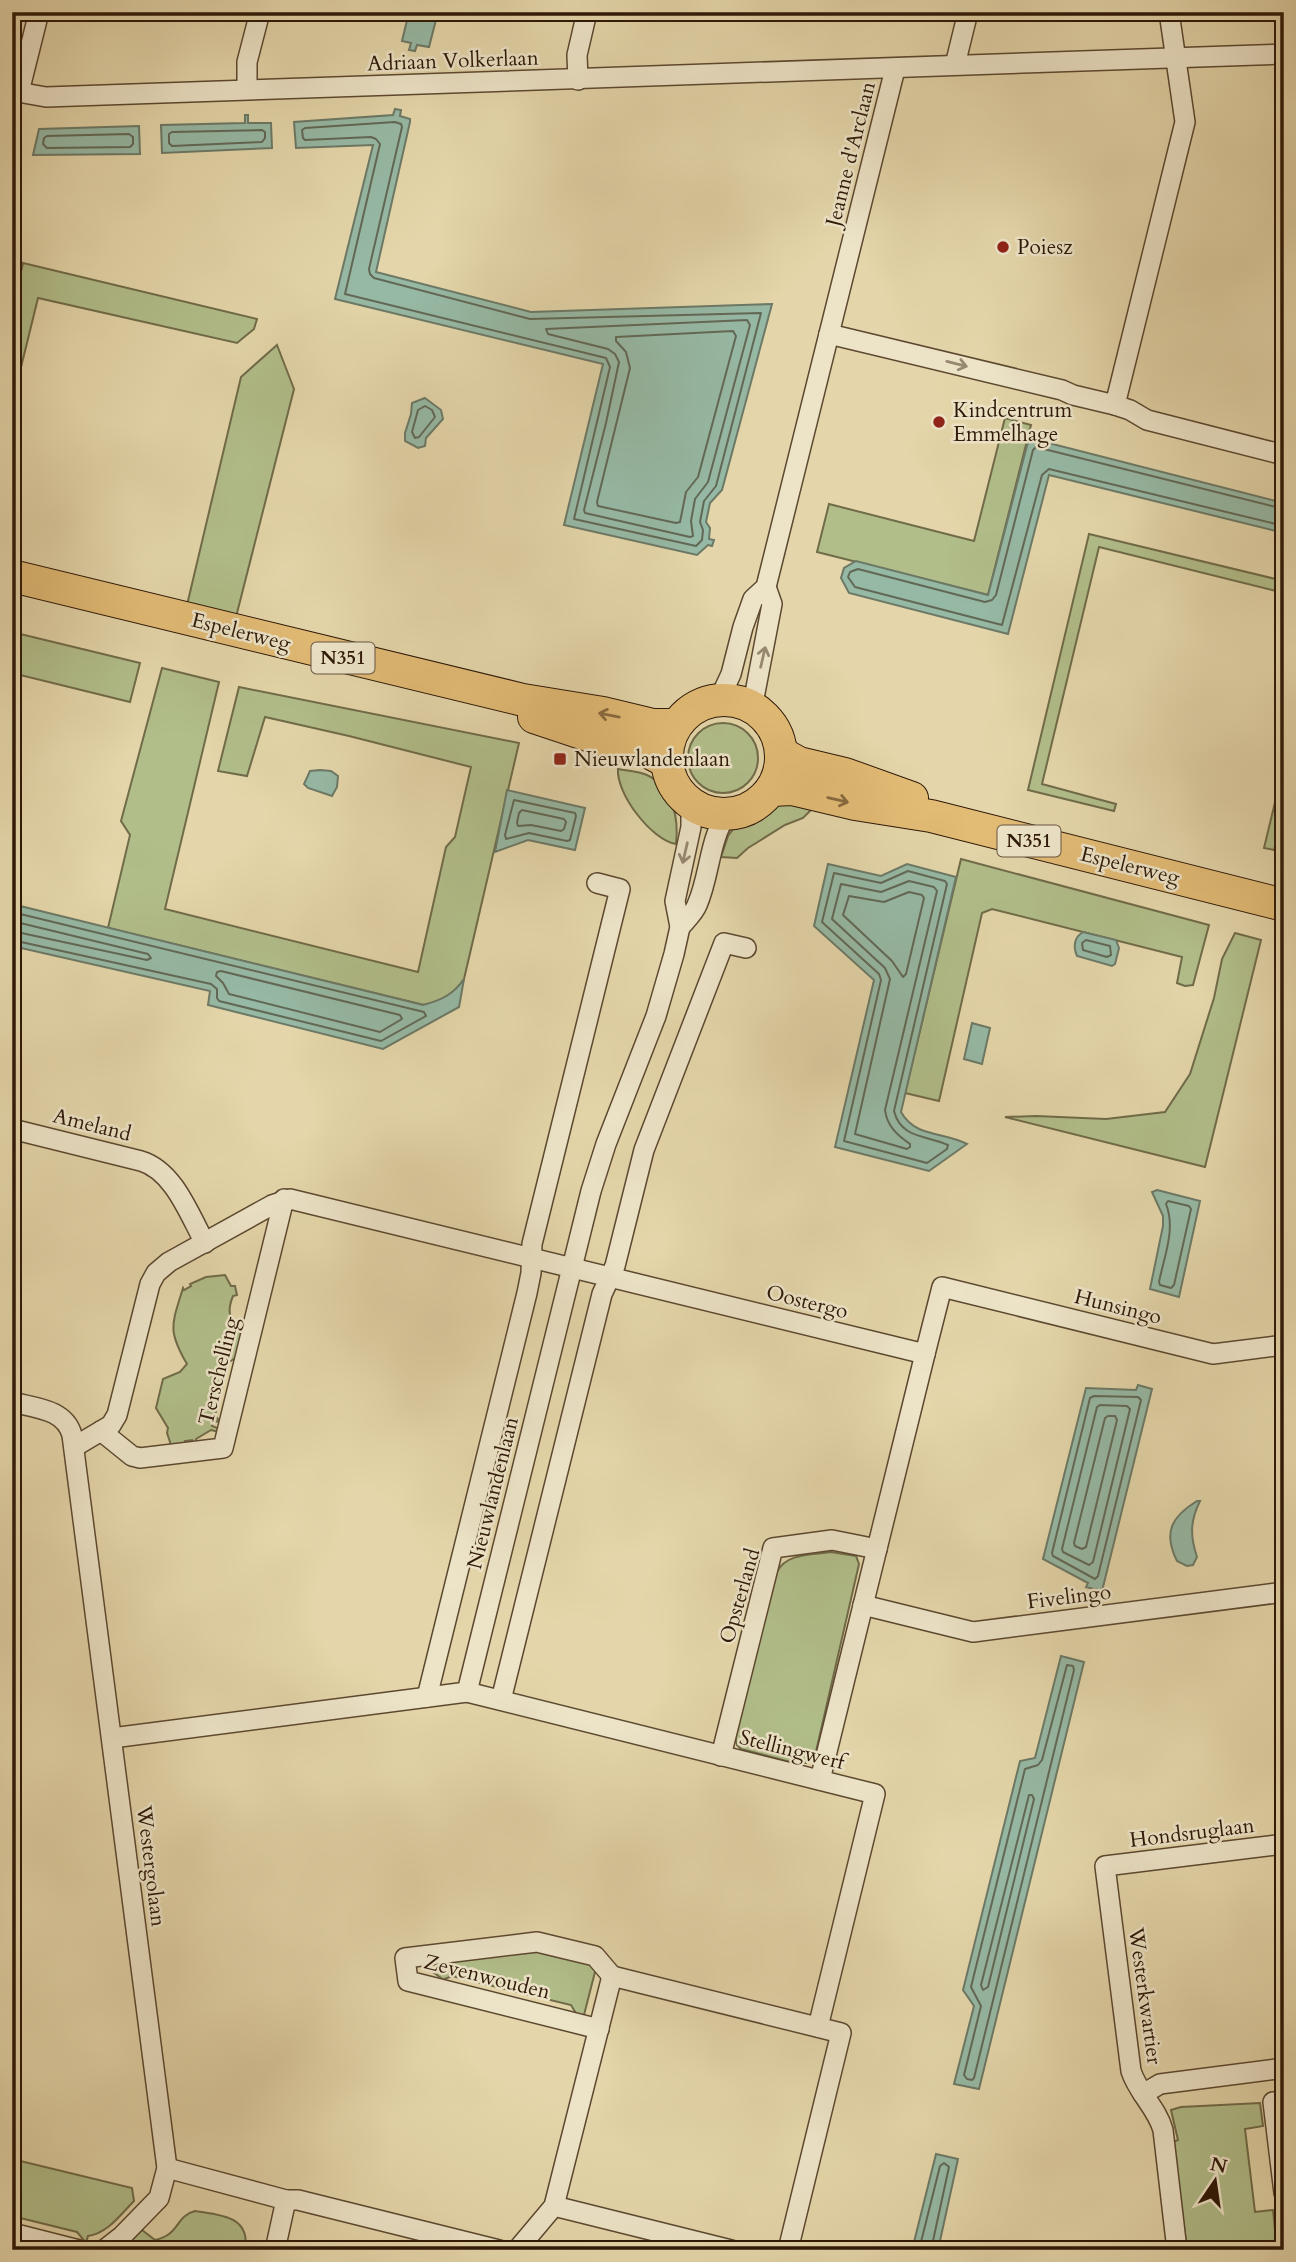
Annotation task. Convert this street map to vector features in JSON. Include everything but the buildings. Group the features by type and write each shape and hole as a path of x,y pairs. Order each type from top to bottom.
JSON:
{"main road":[{"name":"Espelerweg","path":"12,576 509,697 653,725 676,726"},
{"name":"Espelerweg","path":"12,589 515,712 647,751 667,762"},
{"path":"719,700 738,702 756,710 771,725 778,738 781,753 779,772 771,790 752,807 727,814 708,812 680,795 673,783 667,762 669,743 676,726 695,708 719,700"},
{"name":"Espelerweg","path":"781,753 799,763 845,774 902,796 1284,892"},
{"name":"Espelerweg","path":"771,790 792,789 855,804 931,816 1284,905"}],"street":[{"path":"16,91 39,12"},
{"path":"247,89 247,62 260,12"},
{"path":"578,80 577,55 587,12"},
{"path":"955,65 968,12"},
{"path":"1115,405 1185,122 1169,12"},
{"name":"Jeanne d'Arclaan","path":"719,700 731,674 753,599 766,587 895,69 1284,54"},
{"name":"Adriaan Volkerlaan","path":"16,91 46,97 895,69"},
{"path":"829,334 1062,390 1130,410 1147,420 1284,455"},
{"name":"Jeanne d'Arclaan","path":"756,710 754,698 772,604 766,587"},
{"name":"Nieuwlandenlaan","path":"680,927 675,901 691,827 691,804"},
{"name":"Nieuwlandenlaan","path":"467,1692 598,1168 656,1016 680,927 696,908 721,823 727,814"},
{"name":"Nieuwlandenlaan","path":"427,1697 527,1293 536,1229 620,888 597,883"},
{"path":"501,1700 602,1294 615,1266 644,1150 724,943 746,948"},
{"name":"Ameland","path":"12,1129 141,1161 159,1169 205,1242"},
{"path":"75,1447 111,1424 119,1408 153,1278 164,1265 284,1199 295,1198 611,1277"},
{"name":"Terschelling","path":"101,1432 132,1456 140,1458 223,1448 284,1199"},
{"name":"Oostergo","path":"611,1277 925,1354"},
{"name":"Hunsingo","path":"925,1354 942,1287 1213,1354 1284,1345"},
{"path":"820,1780 925,1354"},
{"name":"Westergolaan","path":"12,1402 61,1417 71,1429 75,1447 167,2168"},
{"name":"Opsterland","path":"721,1756 773,1548 832,1540 877,1549"},
{"name":"Fivelingo","path":"863,1605 973,1632 1284,1592"},
{"path":"111,1738 467,1692"},
{"name":"Stellingwerf","path":"467,1692 875,1794 818,2026"},
{"name":"Hondsruglaan","path":"1105,1866 1284,1844"},
{"name":"Westerkwartier","path":"1105,1866 1131,2071 1163,2130 1177,2250"},
{"name":"Zevenwouden","path":"599,2029 408,1981 405,1958 537,1942 595,1956 612,1976"},
{"path":"517,2250 554,2206 612,1976 841,2033 788,2250"},
{"path":"1143,2094 1160,2084 1284,2068"},
{"path":"1273,2102 1284,2193"},
{"path":"104,2250 159,2199 167,2168 286,2200 298,2200 499,2250"},
{"path":"275,2250 286,2200"},
{"path":"554,2206 731,2250"},
{"path":"12,2233 79,2250"}],"shaded area":[{"path":"23,263 257,319 254,329 237,343 38,298 12,404 12,310"},
{"path":"277,345 294,389 236,617 187,605 241,377"},
{"path":"1005,418 1031,425 988,595 817,552 829,504 974,541"},
{"path":"1089,534 1284,581 1284,593 1099,547 1042,784 1116,804 1114,811 1028,790"},
{"path":"12,632 140,663 130,702 12,673"},
{"path":"162,668 219,682 165,909 418,972 446,847 455,837 471,767 265,717 247,776 218,771 239,687 519,743 464,979 456,989 442,999 424,1005 108,928 130,835 121,821"},
{"path":"723,723 748,733 758,758 748,783 723,793 698,783 688,758 698,733"},
{"path":"1284,765 1284,810 1274,850 1264,848"},
{"path":"618,769 647,775 663,787 675,814 676,844 656,834 637,814 623,790"},
{"path":"812,804 810,811 803,818 785,825 737,858 721,857 728,836 746,819 774,805"},
{"path":"961,859 1209,925 1193,985 1177,983 1182,957 992,909 982,913 939,1101 905,1093"},
{"path":"1235,933 1261,940 1205,1167 1005,1117 1106,1119 1165,1112 1190,1074 1214,998 1222,959"},
{"path":"225,1275 231,1286 235,1286 237,1295 233,1296 231,1301 231,1317 241,1326 239,1332 244,1334 238,1356 228,1363 215,1415 220,1422 214,1421 212,1426 220,1429 219,1432 211,1430 196,1439 196,1445 193,1445 192,1440 185,1441 186,1446 172,1448 168,1428 156,1408 163,1379 180,1372 187,1364 176,1343 173,1327 179,1300 183,1288 184,1290 191,1286 190,1284 206,1277"},
{"path":"831,1552 856,1556 859,1564 815,1756 806,1763 794,1763 741,1749 735,1737 777,1572 786,1561 793,1558"},
{"path":"538,1950 596,1968 584,2015 577,2015 571,2005 452,1976 440,1981 441,1978 433,1972 437,1967 447,1965 447,1961"},
{"path":"1260,2103 1263,2126 1245,2129 1255,2212 1273,2210 1277,2250 1188,2250 1173,2142 1178,2140 1171,2110 1181,2107"},
{"path":"12,2159 132,2188 134,2201 101,2232 88,2236 86,2243 77,2232 12,2216"},
{"path":"195,2211 232,2219 243,2230 245,2250 126,2248 142,2230 155,2240 163,2238 184,2217"}],"water":[{"path":"409,12 438,12 429,47 417,45 415,51 409,50 411,43 402,41"},
{"path":"395,109 401,110 400,116 410,119 410,122 376,272 531,312 772,304 722,490 710,503 706,522 710,528 709,539 714,540 712,546 708,545 697,555 564,525 603,364 335,299 373,145 296,148 294,122 393,115"},
{"path":"245,115 248,115 248,123 271,123 272,148 162,153 161,125 245,123"},
{"path":"139,126 140,154 33,155 39,129"},
{"path":"425,398 441,410 443,419 426,438 425,446 418,448 405,441 405,433 412,403"},
{"path":"1029,438 1284,503 1284,533 1049,475 1008,634 849,593 841,578 844,568 856,561 988,595"},
{"path":"310,771 331,771 338,776 337,787 332,796 308,788 304,784"},
{"path":"507,790 585,808 575,850 528,840 495,852"},
{"path":"828,864 881,876 907,864 956,877 901,1112 914,1126 922,1130 967,1144 929,1171 835,1147 874,980 814,926"},
{"path":"12,904 423,1005 447,996 464,979 459,1007 383,1049 208,1005 210,991 12,946"},
{"path":"1083,932 1116,940 1119,948 1115,964 1112,966 1077,956 1075,942"},
{"path":"972,1023 990,1028 982,1064 964,1059"},
{"path":"1157,1190 1200,1201 1179,1297 1150,1289 1163,1226 1163,1216 1152,1192"},
{"path":"1138,1385 1152,1389 1102,1591 1086,1587 1088,1583 1043,1559 1086,1388 1136,1390"},
{"path":"1200,1501 1192,1529 1197,1557 1193,1565 1187,1566 1177,1561 1170,1534 1181,1513"},
{"path":"1061,1656 1084,1662 979,2089 954,2084 974,2006 963,1990 1020,1761 1035,1758"},
{"path":"936,2154 958,2159 938,2250 912,2250"}],"place":[{"name":"Poiesz","path":"1003,247"},
{"name":"Kindcentrum Emmelhage","path":"939,422"},
{"name":"Nieuwlandenlaan","path":"560,759"}]}
